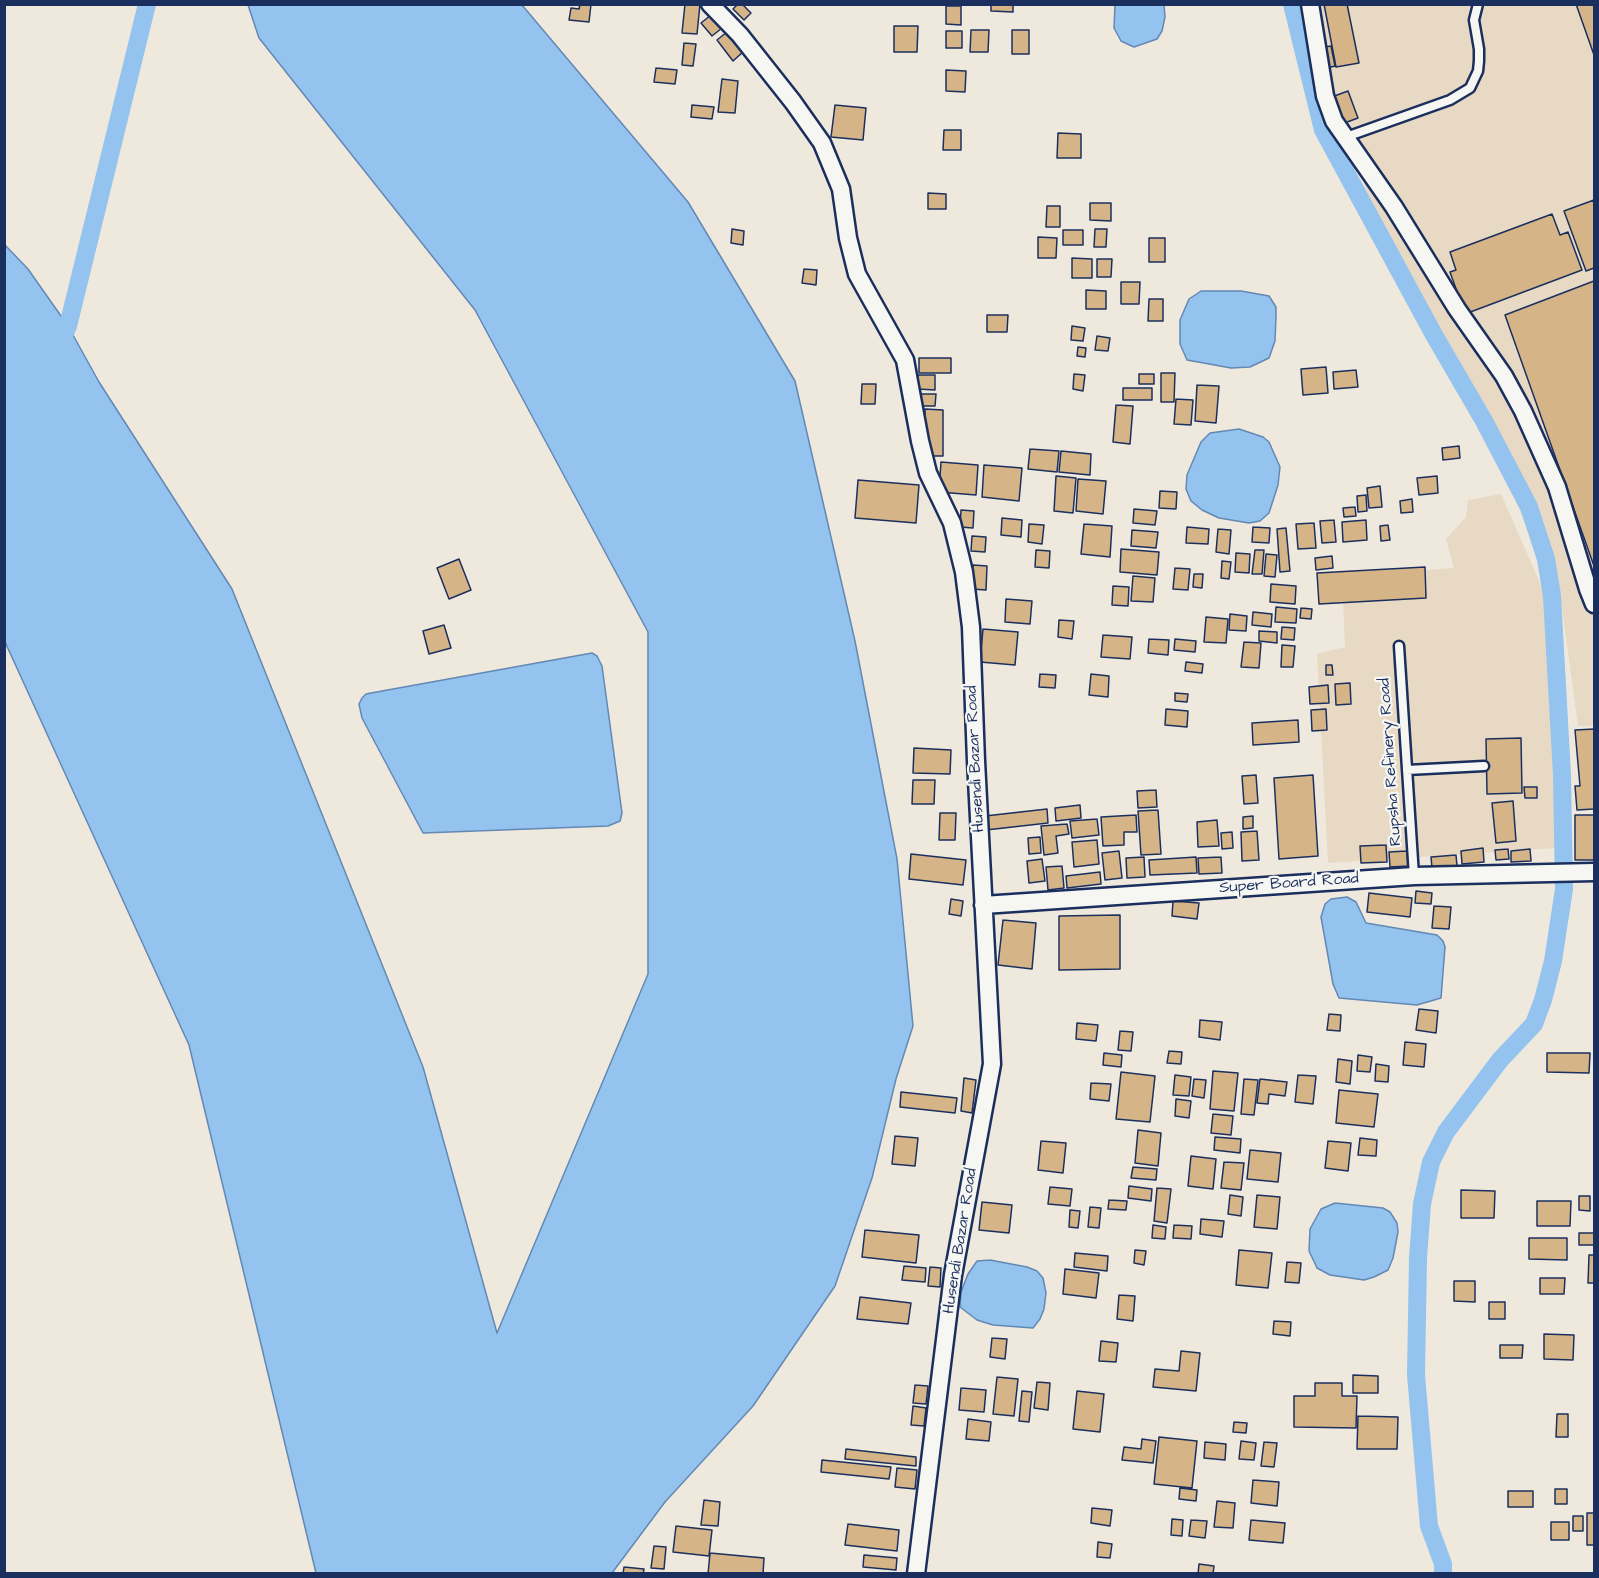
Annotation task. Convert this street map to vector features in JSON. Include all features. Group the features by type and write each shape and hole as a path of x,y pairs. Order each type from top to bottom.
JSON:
{"street":[{"name":"Husendi Bazar Road","path":"710,4 794,102 822,143 841,189 848,238 857,274 905,360 928,473 952,523 964,572 971,627 992,1064 953,1275 916,1574"},
{"path":"1310,4 1325,96 1334,121 1394,207 1456,309 1504,376 1518,402 1557,487 1594,604"},
{"name":"Super Board Road","path":"983,905 1414,876 1594,872"}],"lane":[{"path":"1346,137 1450,100 1470,88 1474,82 1479,61 1474,20 1478,4"},
{"name":"Rupsha Refinery Road","path":"1399,646 1414,876"},
{"path":"1407,770 1484,766"}],"shaded area":[{"path":"1311,5 1594,5 1594,726 1578,726 1562,608 1474,405 1406,292 1333,104"},
{"path":"1501,494 1554,615 1564,725 1557,848 1328,863 1317,654 1345,647 1342,576 1454,568 1446,539 1466,517 1468,500"}],"water":[{"path":"248,5 522,5 688,202 795,381 855,641 897,859 913,1026 896,1079 872,1178 835,1286 753,1406 665,1502 612,1573 316,1573 189,1045 5,642 5,245 28,269 68,326 99,382 232,589 423,1067 497,1333 648,974 648,632 475,310 259,38"},
{"path":"1115,5 1164,5 1165,17 1162,31 1157,39 1134,47 1121,41 1114,28"},
{"path":"1201,291 1241,291 1269,296 1276,307 1276,317 1275,341 1269,358 1250,367 1231,368 1187,360 1180,344 1180,320 1189,299"},
{"path":"1239,429 1263,437 1269,442 1280,467 1278,485 1269,513 1260,521 1249,523 1219,518 1202,510 1191,501 1186,489 1187,475 1201,442 1210,433"},
{"path":"592,653 597,656 602,666 622,813 620,821 608,826 423,833 362,718 359,704 362,698 366,694"},
{"path":"1347,897 1356,902 1366,923 1437,935 1443,941 1445,947 1441,998 1417,1005 1339,998 1333,984 1321,917 1325,904 1331,899"},
{"path":"1335,1203 1383,1208 1390,1212 1397,1223 1398,1232 1388,1270 1364,1280 1330,1275 1317,1268 1309,1251 1310,1229 1321,1209"},
{"path":"990,1260 1027,1267 1037,1271 1043,1278 1046,1293 1044,1309 1033,1328 993,1325 977,1320 960,1307 961,1292 968,1274 977,1261"}],"building":[{"path":"580,4 591,4 589,22 569,20 571,8 579,9"},
{"path":"685,4 700,4 697,34 682,33"},
{"path":"738,4 742,4 751,13 744,20 733,9"},
{"path":"991,4 1013,4 1013,12 991,11"},
{"path":"1324,4 1347,4 1359,63 1336,67"},
{"path":"1576,4 1594,4 1594,55"},
{"path":"946,6 961,6 961,25 946,24"},
{"path":"711,15 722,28 712,36 701,23"},
{"path":"894,26 918,26 917,52 894,52"},
{"path":"971,30 989,30 988,52 970,52"},
{"path":"1012,30 1029,30 1029,54 1012,54"},
{"path":"946,31 962,31 962,48 946,48"},
{"path":"727,32 743,52 733,61 717,40"},
{"path":"684,43 696,44 693,66 682,65"},
{"path":"1331,46 1335,66 1323,69 1319,48"},
{"path":"656,68 677,70 675,84 654,82"},
{"path":"946,70 966,71 965,92 946,91"},
{"path":"722,79 738,81 735,113 718,112"},
{"path":"1348,91 1358,118 1339,125 1329,98"},
{"path":"692,105 714,107 712,119 691,117"},
{"path":"835,105 866,108 863,140 831,137"},
{"path":"944,130 961,130 961,150 943,150"},
{"path":"1058,133 1081,134 1081,158 1057,158"},
{"path":"928,193 946,194 946,209 928,209"},
{"path":"1594,200 1594,268 1586,271 1564,211"},
{"path":"1090,203 1111,203 1111,221 1090,220"},
{"path":"1047,206 1060,206 1060,227 1046,227"},
{"path":"1552,214 1560,235 1568,232 1582,270 1465,314 1450,272 1456,270 1450,252"},
{"path":"732,229 744,231 743,245 731,243"},
{"path":"1095,229 1107,229 1106,247 1094,247"},
{"path":"1063,230 1083,230 1083,245 1063,245"},
{"path":"1038,237 1057,238 1056,258 1038,258"},
{"path":"1149,238 1165,238 1165,262 1149,262"},
{"path":"1072,258 1092,259 1092,278 1072,278"},
{"path":"1097,259 1112,259 1111,277 1097,277"},
{"path":"804,269 817,270 816,285 802,283"},
{"path":"1594,281 1594,566 1505,315"},
{"path":"1121,282 1140,282 1139,304 1121,304"},
{"path":"1086,290 1106,291 1106,309 1086,309"},
{"path":"1149,299 1163,299 1163,321 1148,321"},
{"path":"987,315 1008,315 1007,332 987,332"},
{"path":"1072,326 1085,328 1083,341 1071,340"},
{"path":"1097,336 1110,338 1108,351 1095,350"},
{"path":"1078,347 1086,348 1085,357 1077,356"},
{"path":"919,358 951,358 951,373 919,373"},
{"path":"1326,367 1328,393 1303,395 1301,369"},
{"path":"1356,370 1358,387 1334,389 1333,372"},
{"path":"1161,373 1175,373 1174,402 1161,402"},
{"path":"1074,374 1085,375 1083,391 1073,389"},
{"path":"1139,374 1154,374 1154,384 1139,384"},
{"path":"918,375 935,375 935,390 918,389"},
{"path":"862,384 876,384 875,404 861,404"},
{"path":"1197,385 1219,386 1216,423 1195,421"},
{"path":"1123,388 1152,388 1152,400 1123,400"},
{"path":"917,394 936,394 935,406 916,406"},
{"path":"1176,399 1193,400 1191,425 1174,424"},
{"path":"1116,405 1133,406 1130,444 1113,442"},
{"path":"925,409 943,410 943,456 924,456"},
{"path":"1459,446 1460,458 1443,460 1442,448"},
{"path":"1030,449 1059,451 1057,472 1028,469"},
{"path":"1061,451 1091,454 1090,475 1059,472"},
{"path":"941,462 978,465 976,495 939,492"},
{"path":"984,465 1022,468 1019,501 982,497"},
{"path":"1056,476 1076,478 1073,513 1054,511"},
{"path":"1437,476 1438,493 1419,495 1417,478"},
{"path":"1078,479 1106,481 1103,514 1076,511"},
{"path":"858,480 919,485 916,523 855,518"},
{"path":"1380,486 1382,507 1369,508 1367,488"},
{"path":"1160,491 1177,492 1176,509 1159,508"},
{"path":"1366,495 1367,511 1358,512 1357,496"},
{"path":"1412,499 1413,512 1401,513 1400,501"},
{"path":"1355,507 1356,516 1344,517 1343,508"},
{"path":"1134,509 1157,511 1155,525 1133,523"},
{"path":"961,510 974,511 973,528 960,527"},
{"path":"1002,518 1022,520 1021,537 1001,535"},
{"path":"1334,520 1336,542 1322,543 1320,521"},
{"path":"1366,520 1367,540 1343,542 1342,522"},
{"path":"1314,523 1316,548 1298,549 1296,524"},
{"path":"1029,524 1044,525 1042,544 1028,542"},
{"path":"1084,524 1112,526 1110,557 1081,554"},
{"path":"1388,525 1390,540 1381,541 1380,526"},
{"path":"1187,527 1209,529 1208,544 1186,543"},
{"path":"1253,527 1270,528 1269,543 1252,542"},
{"path":"1286,528 1290,571 1280,572 1277,529"},
{"path":"1218,529 1231,530 1229,554 1216,552"},
{"path":"1132,530 1158,532 1156,548 1131,546"},
{"path":"972,536 986,537 985,552 971,551"},
{"path":"1121,549 1159,552 1157,575 1120,572"},
{"path":"1036,550 1050,551 1049,568 1035,567"},
{"path":"1255,550 1264,550 1262,574 1252,574"},
{"path":"1236,553 1250,554 1249,573 1235,572"},
{"path":"1266,554 1277,555 1275,577 1264,576"},
{"path":"1332,556 1333,568 1316,570 1315,558"},
{"path":"459,559 471,590 449,599 437,568"},
{"path":"1222,561 1231,562 1229,579 1221,578"},
{"path":"973,565 987,566 986,590 972,589"},
{"path":"1425,567 1426,598 1319,604 1317,573"},
{"path":"1175,568 1190,569 1188,590 1173,589"},
{"path":"1194,574 1203,574 1202,588 1193,587"},
{"path":"1133,576 1155,578 1153,602 1131,601"},
{"path":"1271,584 1296,586 1295,604 1270,602"},
{"path":"1113,586 1129,587 1128,606 1112,605"},
{"path":"1006,599 1032,601 1030,624 1005,622"},
{"path":"1276,607 1297,609 1296,623 1275,622"},
{"path":"1301,608 1312,609 1311,619 1300,618"},
{"path":"1253,612 1272,614 1271,627 1252,625"},
{"path":"1230,614 1247,616 1246,631 1229,630"},
{"path":"1206,617 1228,619 1226,643 1204,642"},
{"path":"1059,620 1074,621 1072,639 1058,637"},
{"path":"444,625 451,648 429,654 423,631"},
{"path":"1282,627 1295,628 1294,640 1281,639"},
{"path":"983,629 1018,632 1015,665 980,662"},
{"path":"1259,631 1277,632 1277,643 1259,641"},
{"path":"1103,635 1132,637 1130,659 1101,657"},
{"path":"1149,639 1169,640 1168,655 1148,653"},
{"path":"1175,639 1196,641 1195,652 1174,650"},
{"path":"1244,642 1261,643 1259,668 1241,667"},
{"path":"1282,645 1295,646 1293,667 1281,667"},
{"path":"1186,662 1203,664 1202,673 1185,671"},
{"path":"1326,665 1332,665 1333,675 1326,675"},
{"path":"1040,674 1056,675 1055,688 1039,687"},
{"path":"1091,674 1109,676 1108,697 1089,695"},
{"path":"1350,683 1351,704 1336,705 1335,684"},
{"path":"1328,685 1329,703 1310,704 1309,687"},
{"path":"1175,693 1188,694 1187,702 1175,701"},
{"path":"1166,709 1188,711 1187,727 1165,725"},
{"path":"1326,709 1327,730 1312,731 1311,710"},
{"path":"1298,720 1299,742 1253,745 1252,723"},
{"path":"1594,729 1594,809 1577,810 1575,786 1580,786 1575,730"},
{"path":"1521,738 1522,793 1487,794 1486,739"},
{"path":"914,748 951,750 950,774 913,773"},
{"path":"1256,775 1258,803 1244,804 1242,776"},
{"path":"1313,775 1318,856 1279,859 1274,778"},
{"path":"913,780 935,780 934,804 912,804"},
{"path":"1524,787 1537,787 1537,798 1525,798"},
{"path":"1156,790 1157,807 1138,808 1137,791"},
{"path":"1513,801 1516,841 1496,843 1492,803"},
{"path":"1080,805 1081,818 1056,821 1055,808"},
{"path":"1047,809 1048,823 986,830 985,816"},
{"path":"1158,810 1161,854 1141,855 1138,811"},
{"path":"940,813 956,813 955,840 939,840"},
{"path":"1136,815 1137,832 1124,832 1124,845 1103,846 1101,817"},
{"path":"1575,815 1594,815 1594,860 1575,860"},
{"path":"1253,816 1253,828 1243,829 1243,817"},
{"path":"1097,819 1099,835 1072,838 1070,821"},
{"path":"1217,820 1219,846 1198,847 1197,822"},
{"path":"1067,824 1069,834 1056,836 1058,853 1044,855 1041,826"},
{"path":"1257,831 1259,860 1242,861 1241,832"},
{"path":"1232,832 1233,848 1222,849 1221,833"},
{"path":"1040,837 1041,853 1029,854 1028,838"},
{"path":"1097,840 1099,864 1074,867 1072,842"},
{"path":"1386,845 1387,862 1361,863 1360,846"},
{"path":"1483,848 1484,862 1462,864 1461,851"},
{"path":"1508,849 1509,859 1496,860 1495,850"},
{"path":"1530,849 1531,861 1511,862 1511,851"},
{"path":"1119,851 1122,878 1105,880 1102,853"},
{"path":"1407,851 1408,866 1390,867 1389,852"},
{"path":"911,854 966,860 963,885 909,879"},
{"path":"1456,855 1457,866 1432,868 1431,857"},
{"path":"1144,857 1145,877 1127,878 1126,858"},
{"path":"1196,857 1197,873 1150,875 1149,860"},
{"path":"1221,857 1222,873 1199,874 1198,858"},
{"path":"1042,859 1045,881 1029,883 1027,861"},
{"path":"1062,866 1064,888 1048,890 1046,867"},
{"path":"1100,872 1101,884 1067,888 1066,876"},
{"path":"1416,891 1432,893 1431,904 1415,903"},
{"path":"1369,893 1412,898 1410,917 1367,912"},
{"path":"951,899 963,901 961,916 949,914"},
{"path":"1173,901 1199,903 1197,919 1172,916"},
{"path":"1434,906 1451,907 1449,929 1432,928"},
{"path":"1120,915 1120,969 1059,970 1059,916"},
{"path":"1003,920 1036,923 1032,969 998,965"},
{"path":"1419,1009 1438,1011 1436,1033 1416,1030"},
{"path":"1329,1014 1341,1015 1340,1031 1327,1030"},
{"path":"1200,1020 1222,1022 1220,1040 1199,1037"},
{"path":"1077,1023 1098,1025 1096,1041 1076,1039"},
{"path":"1120,1031 1133,1032 1131,1051 1118,1050"},
{"path":"1405,1042 1426,1044 1424,1067 1403,1065"},
{"path":"1169,1051 1182,1052 1181,1064 1167,1063"},
{"path":"1104,1053 1122,1055 1121,1067 1103,1065"},
{"path":"1547,1053 1590,1053 1589,1073 1547,1072"},
{"path":"1358,1055 1372,1057 1370,1072 1357,1071"},
{"path":"1338,1059 1352,1061 1350,1084 1336,1082"},
{"path":"1376,1064 1389,1066 1388,1082 1375,1081"},
{"path":"1213,1071 1238,1073 1234,1111 1210,1109"},
{"path":"1121,1072 1155,1076 1150,1122 1116,1119"},
{"path":"1175,1075 1191,1077 1189,1096 1173,1095"},
{"path":"1298,1075 1316,1076 1313,1104 1295,1102"},
{"path":"964,1078 976,1080 972,1113 961,1111"},
{"path":"1194,1079 1206,1080 1204,1098 1192,1096"},
{"path":"1244,1079 1258,1080 1254,1115 1241,1114"},
{"path":"1260,1079 1287,1082 1285,1096 1269,1094 1268,1104 1257,1103"},
{"path":"1091,1083 1111,1084 1109,1101 1090,1099"},
{"path":"1339,1090 1378,1094 1374,1127 1336,1123"},
{"path":"901,1092 957,1098 955,1113 900,1107"},
{"path":"1176,1099 1191,1101 1189,1118 1175,1116"},
{"path":"1213,1114 1233,1116 1231,1135 1211,1133"},
{"path":"1138,1130 1161,1133 1158,1166 1135,1163"},
{"path":"895,1136 918,1138 915,1166 892,1164"},
{"path":"1215,1137 1241,1139 1240,1153 1214,1150"},
{"path":"1360,1138 1377,1140 1376,1156 1358,1155"},
{"path":"1041,1141 1066,1143 1063,1173 1038,1170"},
{"path":"1328,1141 1351,1143 1348,1171 1325,1168"},
{"path":"1250,1150 1281,1153 1278,1182 1247,1179"},
{"path":"1191,1156 1216,1159 1213,1189 1188,1186"},
{"path":"1224,1162 1244,1163 1241,1190 1221,1188"},
{"path":"1133,1167 1157,1169 1156,1180 1131,1178"},
{"path":"1129,1186 1152,1189 1151,1201 1128,1198"},
{"path":"1050,1187 1072,1189 1070,1206 1048,1204"},
{"path":"1157,1188 1171,1189 1167,1223 1154,1221"},
{"path":"1461,1190 1495,1191 1494,1218 1461,1218"},
{"path":"1230,1195 1243,1197 1241,1216 1228,1214"},
{"path":"1257,1195 1280,1197 1277,1229 1254,1227"},
{"path":"1579,1196 1590,1196 1590,1211 1579,1210"},
{"path":"1109,1200 1127,1201 1126,1210 1108,1209"},
{"path":"1537,1201 1571,1201 1570,1226 1537,1226"},
{"path":"982,1202 1012,1205 1009,1233 979,1230"},
{"path":"1090,1207 1101,1208 1099,1228 1088,1227"},
{"path":"1070,1210 1080,1211 1078,1228 1069,1227"},
{"path":"1201,1219 1224,1221 1222,1237 1200,1234"},
{"path":"1153,1225 1166,1227 1165,1239 1152,1238"},
{"path":"1174,1225 1192,1226 1191,1239 1173,1238"},
{"path":"865,1230 919,1235 916,1263 862,1257"},
{"path":"1579,1233 1594,1233 1594,1245 1579,1245"},
{"path":"1529,1238 1567,1238 1567,1260 1529,1259"},
{"path":"1135,1250 1146,1251 1144,1265 1134,1263"},
{"path":"1239,1250 1272,1253 1268,1288 1236,1285"},
{"path":"1075,1253 1108,1256 1107,1271 1074,1267"},
{"path":"1589,1255 1594,1255 1594,1283 1588,1283"},
{"path":"1287,1262 1301,1263 1299,1283 1285,1282"},
{"path":"904,1266 926,1268 925,1282 902,1280"},
{"path":"930,1267 941,1268 940,1287 928,1286"},
{"path":"1065,1269 1099,1273 1096,1298 1063,1294"},
{"path":"1540,1278 1565,1278 1564,1294 1540,1294"},
{"path":"1454,1281 1475,1281 1475,1302 1454,1301"},
{"path":"1119,1295 1135,1296 1133,1321 1117,1319"},
{"path":"860,1297 911,1303 908,1324 857,1319"},
{"path":"1489,1302 1505,1302 1505,1319 1489,1319"},
{"path":"1274,1321 1291,1322 1290,1336 1273,1334"},
{"path":"1544,1334 1574,1335 1573,1360 1544,1359"},
{"path":"992,1338 1007,1339 1005,1359 990,1357"},
{"path":"1101,1341 1118,1343 1116,1362 1099,1361"},
{"path":"1500,1345 1523,1345 1522,1358 1500,1358"},
{"path":"1181,1351 1200,1353 1196,1391 1153,1387 1155,1369 1179,1371"},
{"path":"1353,1375 1378,1376 1378,1393 1353,1393"},
{"path":"997,1377 1018,1379 1014,1416 993,1414"},
{"path":"1037,1382 1050,1383 1048,1410 1034,1408"},
{"path":"1315,1383 1342,1383 1342,1396 1357,1396 1356,1428 1294,1427 1294,1396 1315,1396"},
{"path":"915,1385 928,1386 926,1404 913,1403"},
{"path":"961,1388 986,1390 984,1412 959,1410"},
{"path":"1022,1391 1032,1392 1029,1422 1019,1421"},
{"path":"1077,1391 1104,1394 1100,1432 1073,1429"},
{"path":"913,1406 926,1408 924,1426 911,1425"},
{"path":"1557,1414 1568,1414 1568,1437 1556,1437"},
{"path":"1358,1416 1398,1417 1397,1449 1357,1449"},
{"path":"968,1419 991,1422 989,1441 966,1439"},
{"path":"1234,1422 1247,1423 1246,1433 1233,1432"},
{"path":"1159,1437 1197,1441 1192,1488 1154,1484"},
{"path":"1142,1439 1156,1441 1153,1463 1122,1460 1124,1447 1141,1449"},
{"path":"1241,1441 1256,1443 1254,1460 1239,1459"},
{"path":"1205,1442 1226,1444 1225,1460 1204,1458"},
{"path":"1264,1442 1277,1443 1274,1467 1261,1466"},
{"path":"846,1449 916,1457 916,1466 845,1459"},
{"path":"822,1460 891,1467 889,1479 821,1472"},
{"path":"897,1468 917,1470 915,1489 895,1487"},
{"path":"1253,1480 1279,1482 1277,1506 1251,1503"},
{"path":"1180,1488 1197,1490 1196,1501 1179,1499"},
{"path":"1555,1489 1567,1489 1567,1504 1555,1504"},
{"path":"1508,1491 1533,1491 1533,1507 1508,1507"},
{"path":"704,1500 720,1502 718,1526 701,1525"},
{"path":"1217,1501 1235,1503 1233,1528 1214,1527"},
{"path":"1092,1508 1112,1510 1110,1526 1091,1523"},
{"path":"1587,1513 1594,1513 1594,1545 1587,1545"},
{"path":"1573,1516 1583,1516 1583,1531 1573,1531"},
{"path":"1172,1519 1183,1520 1182,1536 1171,1535"},
{"path":"1191,1520 1207,1521 1205,1538 1189,1536"},
{"path":"1251,1520 1285,1523 1283,1543 1249,1540"},
{"path":"1551,1522 1569,1522 1569,1540 1551,1540"},
{"path":"848,1524 899,1530 897,1551 845,1545"},
{"path":"676,1526 712,1530 709,1556 673,1552"},
{"path":"1098,1542 1112,1544 1110,1558 1097,1557"},
{"path":"654,1546 666,1547 664,1569 651,1568"},
{"path":"710,1553 764,1558 763,1574 708,1574"},
{"path":"864,1555 897,1558 896,1570 863,1567"},
{"path":"1199,1564 1214,1566 1213,1574 1198,1574"},
{"path":"624,1567 644,1569 643,1574 623,1574"}],"waterway":[{"path":"58,348 68,326 147,4"},
{"path":"1292,4 1323,130 1529,507 1546,559 1552,596 1562,775 1564,889 1553,961 1534,1024 1500,1060 1446,1132 1431,1162 1422,1204 1418,1258 1416,1375 1429,1526 1443,1564 1443,1574"}]}
